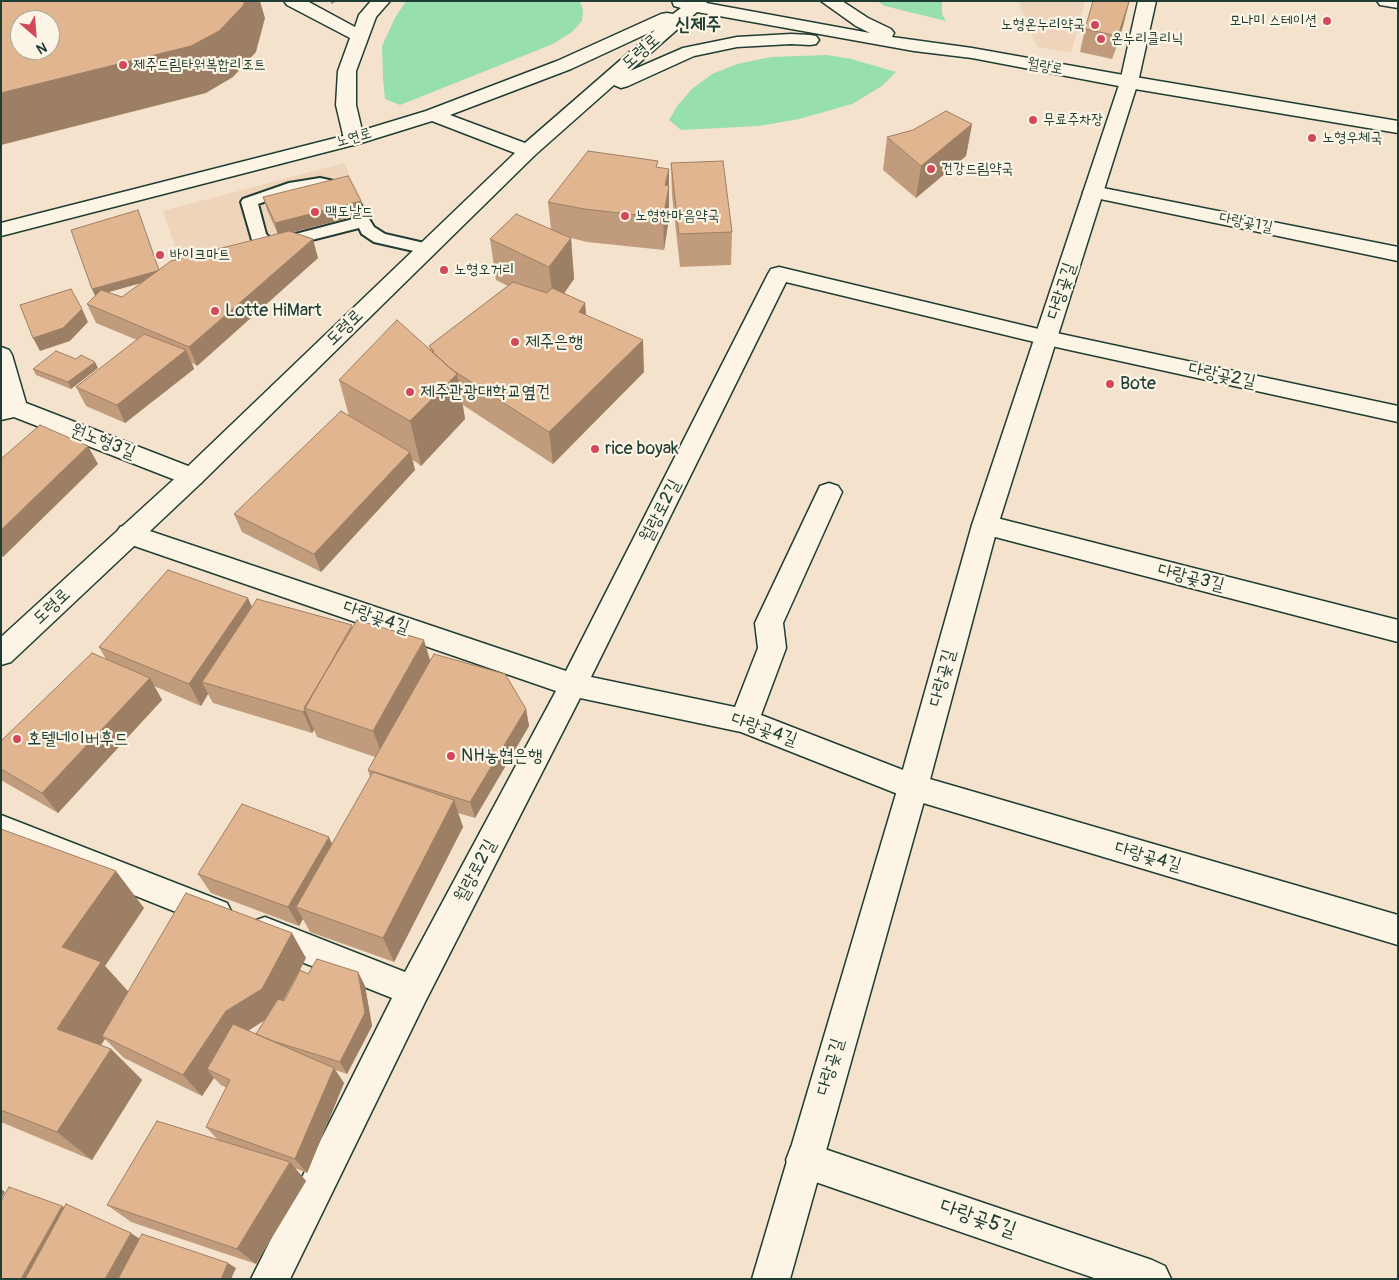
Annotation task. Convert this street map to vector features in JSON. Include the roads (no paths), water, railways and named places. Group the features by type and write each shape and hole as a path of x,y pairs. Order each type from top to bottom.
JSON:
{"street":[{"path":"293,1 359,36"},
{"path":"354,139 346,105 347,71 368,15 381,1"},
{"path":"830,1 862,22 914,46"},
{"name":"다랑곶길","path":"772,1279 804,1160 912,787 985,525 1129,82 1147,1"},
{"path":"1386,1 1398,3"},
{"name":"월랑로","path":"690,3 914,46 972,54 1398,127"},
{"name":"도령로","path":"1,654 192,477 528,151 588,99 690,3"},
{"name":"노연로","path":"1,230 354,139 433,115 564,65 690,3"},
{"path":"588,99 650,68 689,52 737,42 791,39 914,46"},
{"path":"433,115 528,151"},
{"name":"다랑곶1길","path":"1093,192 1398,254"},
{"name":"월랑로2길","path":"270,1279 413,990 573,685 779,274 1047,338"},
{"name":"다랑곶2길","path":"1047,338 1398,414"},
{"name":"원노형3길","path":"1,356 8,410 192,477"},
{"path":"744,720 772,648 769,623 829,492"},
{"name":"다랑곶3길","path":"985,525 1398,631"},
{"name":"다랑곶4길","path":"129,534 573,685 744,720 912,787 1398,930"},
{"path":"1,828 413,990"},
{"name":"다랑곶5길","path":"804,1160 1152,1279"}],"lane":[{"path":"362,222 284,242 266,243 258,236 249,202 296,186 320,184 342,186 368,230 380,238 427,249"}],"place":[{"name":"모나미 스테이션","path":"1327,21"},
{"name":"노형온누리약국","path":"1095,25"},
{"name":"온누리클리닉","path":"1101,39"},
{"name":"제주드림타워복합리조트","path":"123,65"},
{"name":"무료주차장","path":"1033,120"},
{"name":"노형우체국","path":"1312,138"},
{"name":"건강드림약국","path":"931,169"},
{"name":"맥도날드","path":"315,212"},
{"name":"노형한마음약국","path":"625,216"},
{"name":"바이크마트","path":"160,255"},
{"name":"노형오거리","path":"444,270"},
{"name":"Lotte HiMart","path":"215,311"},
{"name":"제주은행","path":"515,342"},
{"name":"Bote","path":"1110,384"},
{"name":"제주관광대학교옆건","path":"410,392"},
{"name":"rice boyak","path":"595,449"},
{"name":"호텔네이버후드","path":"17,739"},
{"name":"NH농협은행","path":"451,756"}],"district":[{"name":"신제주","path":"698,25"}]}
